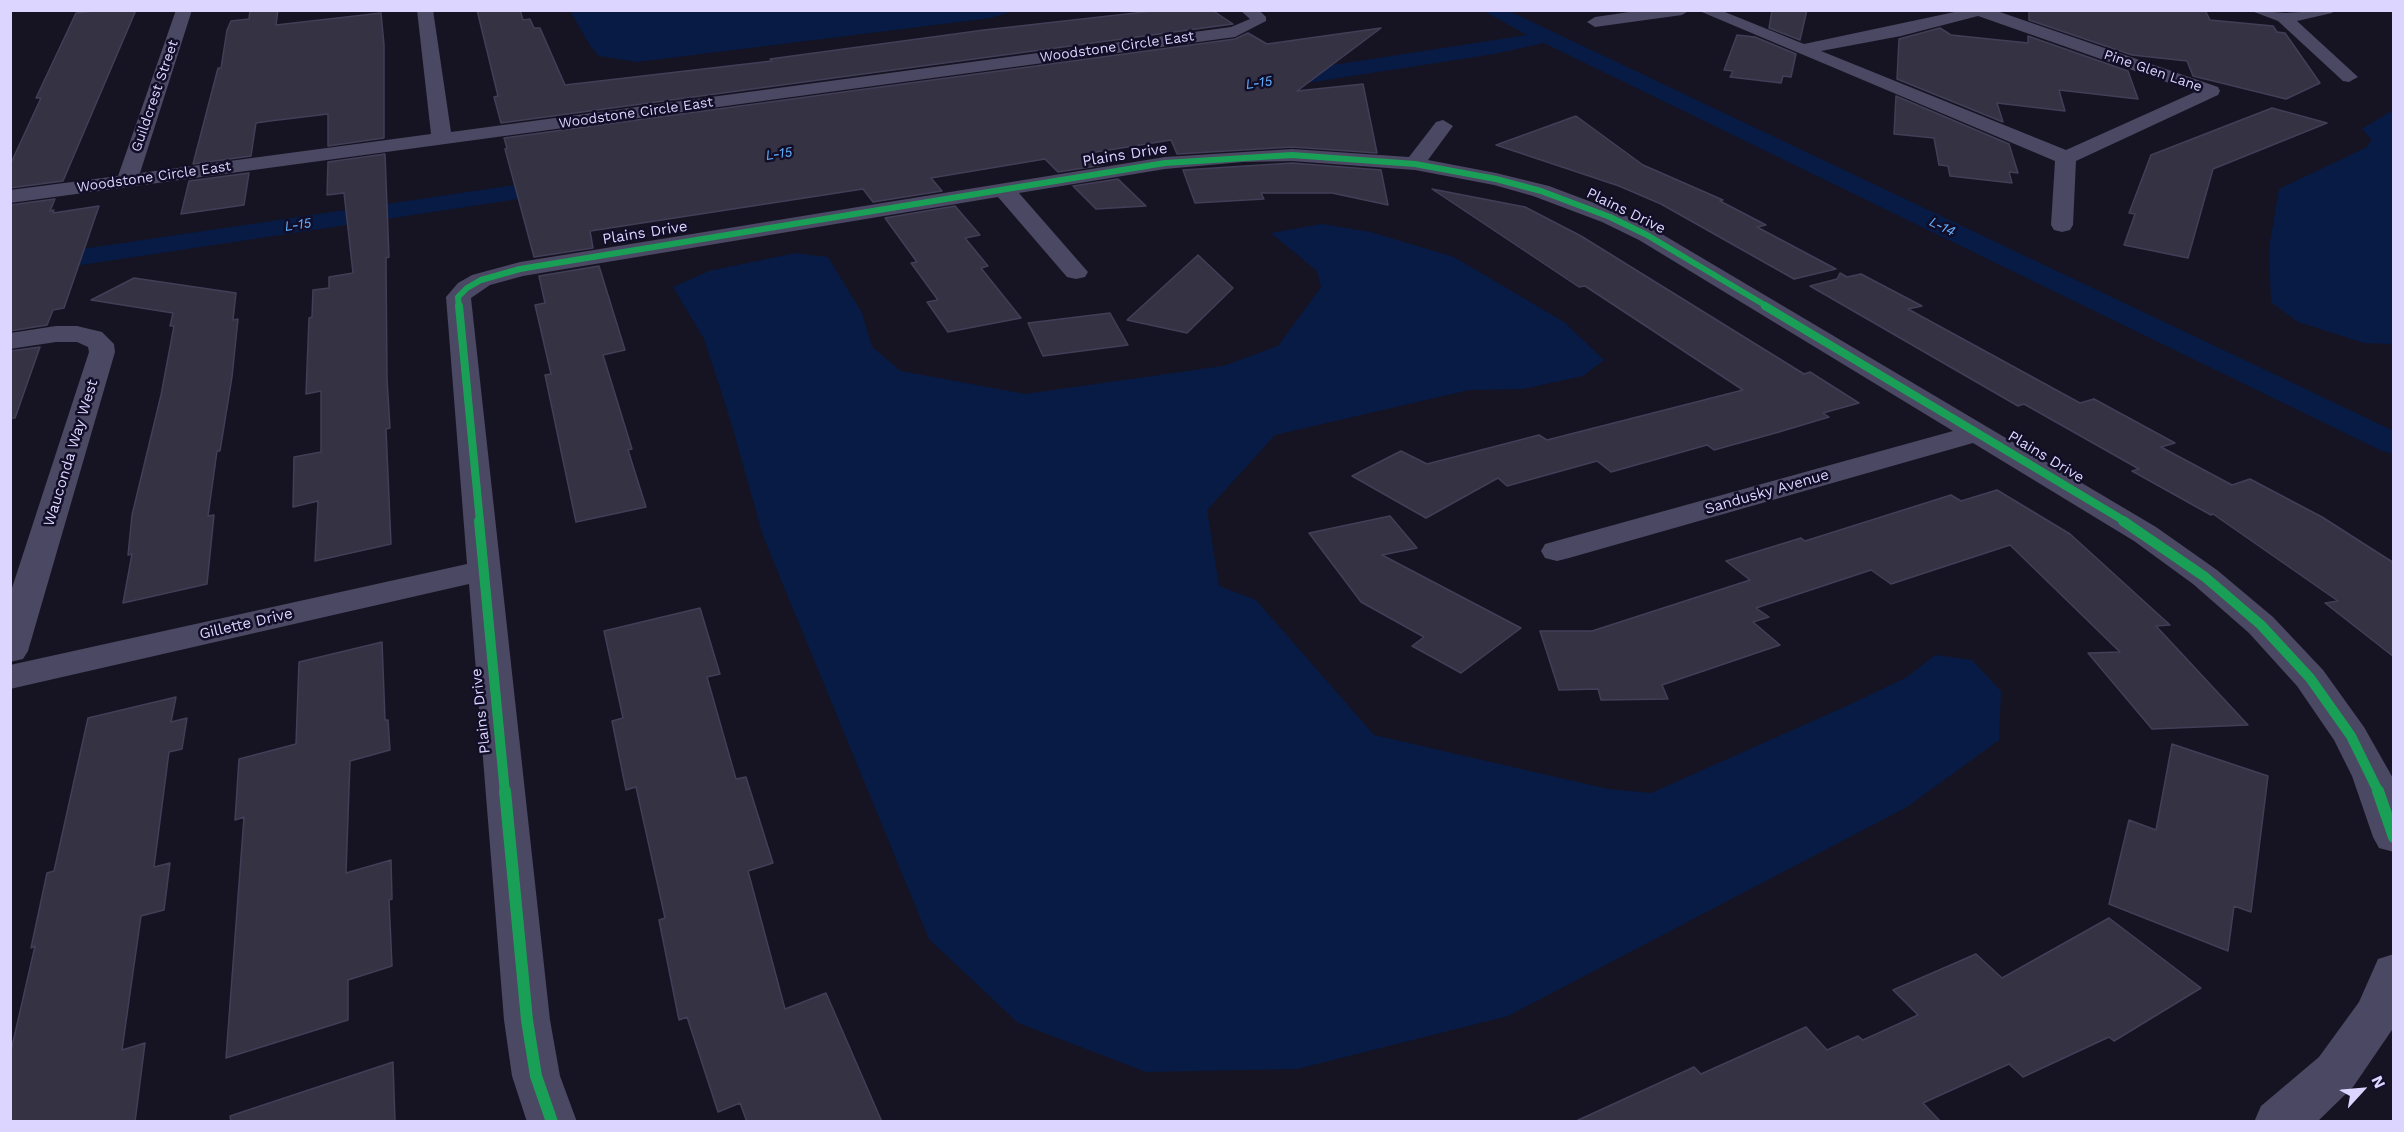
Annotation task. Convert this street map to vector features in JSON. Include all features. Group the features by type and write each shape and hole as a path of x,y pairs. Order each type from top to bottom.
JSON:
{"street":[{"name":"Guildcrest Street","path":"127,181 184,10"},
{"path":"425,10 442,139"},
{"path":"1595,22 1682,10"},
{"path":"1705,10 2066,158 2062,225"},
{"name":"Pine Glen Lane","path":"1802,50 1912,28 1968,15 1976,10 2211,91 2066,158"},
{"path":"2257,10 2284,18 2349,77"},
{"path":"2284,18 2326,10"},
{"name":"Woodstone Circle East","path":"10,197 1235,32 1246,29 1253,16"},
{"path":"1415,164 1443,126"},
{"name":"Plains Drive","path":"552,1122 536,1076 527,1020 482,571 458,297 467,288 499,274 520,269 1165,164 1243,156 1340,156 1415,164 1496,178 1541,191 1610,216 1647,235 2145,534 2205,577 2261,625 2310,678 2351,736 2391,821"},
{"path":"1004,190 1076,272"},
{"name":"Wauconda Way West","path":"10,341 57,334 77,334 93,338 101,344 102,352 10,651"},
{"name":"Sandusky Avenue","path":"1557,551 1977,433"},
{"name":"Gillette Drive","path":"10,677 482,571"},
{"path":"2278,1122 2297,1109 2336,1072 2378,1012 2394,972"}],"water":[{"path":"570,11 1013,11 991,18 637,62 599,56 591,47"},
{"path":"2393,110 2393,344 2364,343 2298,322 2271,302 2269,248 2279,189 2367,147 2372,140 2362,129"},
{"path":"1322,224 1371,232 1454,257 1564,322 1604,360 1583,376 1523,389 1469,390 1275,435 1207,510 1219,586 1256,600 1374,735 1608,789 1651,793 1907,677 1935,655 1972,660 2001,691 1999,740 1907,807 1508,1016 1297,1069 1146,1072 1018,1023 929,939 763,536 731,422 704,339 673,287 709,271 795,253 828,257 862,313 872,347 901,371 1025,394 1223,366 1278,346 1321,287 1317,271 1271,233"}],"building":[{"path":"136,10 63,181 10,188 10,165 41,98 36,98 76,13"},
{"path":"250,10 278,10 276,25 381,13 384,45 384,138 328,146 328,114 270,121 256,123 251,156 193,164 218,68 221,68 227,30 231,21 249,19"},
{"path":"477,10 520,10 523,20 530,19 534,28 540,28 565,85 772,61 770,59 984,30 1162,10 1212,10 1233,24 501,123 494,97 498,96"},
{"path":"1772,10 1807,10 1800,40 1769,28"},
{"path":"2029,10 2205,10 2210,20 2273,26 2277,32 2285,33 2320,83 2286,99 2193,76 2187,61 2132,55 2029,20"},
{"path":"1381,28 1297,91 1363,84 1377,153 1292,147 1177,154 1171,140 1090,153 1103,165 1058,172 1045,159 931,178 942,191 873,202 863,189 590,231 593,248 534,257 505,149 507,148 504,138 1235,39 1248,33 1267,44"},
{"path":"1940,28 1951,35 2028,43 2028,36 2128,71 2138,99 2059,90 2065,111 1997,103 2003,122 1897,79 1899,39"},
{"path":"1737,35 1755,37 1796,54 1791,77 1783,76 1781,83 1730,77 1733,71 1724,70"},
{"path":"1896,96 2009,144 2018,173 2009,172 2012,183 1950,176 1948,166 1939,165 1934,138 1894,134"},
{"path":"2272,108 2327,123 2213,169 2188,258 2124,245 2135,214 2129,213 2151,155"},
{"path":"1576,116 1643,165 1723,200 1720,201 1766,225 1757,227 1836,269 1794,279 1661,204 1619,186 1496,145"},
{"path":"385,154 389,257 386,258 387,379 390,428 386,429 391,544 315,561 318,501 293,507 294,457 321,452 321,391 306,394 309,318 312,317 313,290 329,288 329,277 353,273 344,193 327,195 328,162"},
{"path":"1292,163 1381,170 1388,205 1332,193 1261,193 1264,199 1195,203 1183,170"},
{"path":"249,173 244,205 181,214 189,181"},
{"path":"1118,179 1146,206 1096,209 1073,186"},
{"path":"1432,189 1525,207 1581,236 1804,374 1810,372 1859,403 1823,413 1829,417 1779,432 1714,450 1707,445 1611,472 1597,461 1507,486 1498,478 1426,518 1352,476 1401,451 1427,464 1539,435 1547,440 1743,390 1585,286 1579,287"},
{"path":"55,199 50,211 54,210 53,213 99,206 64,308 53,310 47,325 10,331 10,205"},
{"path":"955,206 980,235 965,238 988,266 981,268 1021,318 948,332 927,302 938,300 911,263 917,262 885,218"},
{"path":"1198,255 1233,288 1187,333 1127,320"},
{"path":"599,266 625,350 603,355 632,449 628,450 646,507 576,522 545,375 551,374 535,305 545,303 539,276"},
{"path":"1840,273 1847,277 1861,274 1922,306 1908,309 2080,403 2094,399 2175,443 2161,447 2232,485 2250,479 2322,517 2394,563 2394,657 2325,603 2338,601 2213,514 2211,515 2132,471 2139,469 2024,404 2018,406 1810,286 1837,279"},
{"path":"134,278 236,293 233,320 238,319 232,377 220,451 217,451 208,516 214,515 207,584 123,603 132,554 128,555 132,515 161,395 174,326 170,326 173,313 91,300"},
{"path":"1110,313 1128,345 1043,356 1028,323"},
{"path":"40,347 15,418 10,418 10,351"},
{"path":"1997,490 2070,534 2170,625 2156,626 2248,725 2152,729 2088,653 2120,652 2010,545 1891,584 1871,570 1756,608 1769,617 1753,622 1780,645 1662,685 1668,699 1601,700 1598,689 1559,690 1540,631 1592,631 1750,580 1726,561 1801,538 1805,541 1951,495 1961,501"},
{"path":"1390,516 1417,548 1382,555 1521,628 1461,673 1412,646 1424,637 1361,602 1309,533"},
{"path":"700,608 720,674 707,677 736,779 746,777 773,863 748,871 785,1009 826,993 882,1122 747,1122 740,1103 718,1112 687,1017 679,1020 659,920 665,918 636,787 626,790 612,721 623,718 604,631"},
{"path":"382,642 385,720 388,720 390,750 350,761 346,873 391,860 392,899 389,900 392,966 348,980 348,1020 226,1058 244,817 235,820 239,759 296,744 299,662"},
{"path":"176,697 171,722 187,718 182,749 169,752 154,867 170,863 164,910 141,916 122,1050 145,1043 135,1122 10,1122 10,1055 35,946 31,948 47,873 54,871 88,718"},
{"path":"2172,744 2268,776 2251,912 2234,906 2228,951 2109,904 2129,820 2156,830"},
{"path":"2109,918 2201,988 2114,1041 2109,1037 2023,1077 2009,1064 1923,1103 1941,1122 1574,1122 1694,1067 1701,1074 1806,1027 1827,1050 1858,1036 1863,1040 1918,1015 1893,990 1976,954 2002,978"},
{"path":"393,1062 395,1122 231,1122 230,1116"}],"waterway":[{"name":"L-14","path":"1491,10 2394,444"},
{"name":"L-15","path":"1268,82 1494,48 1546,37"},
{"name":"L-15","path":"28,265 569,185"}],"cycle path":[{"path":"552,1122 536,1076 527,1020 458,297 467,288 481,280 520,269 1165,163 1243,156 1292,155 1415,164 1496,179 1541,191 1610,217 1647,235 2145,534 2205,577 2261,625 2310,678 2351,736 2372,776 2387,812 2394,837"}]}
